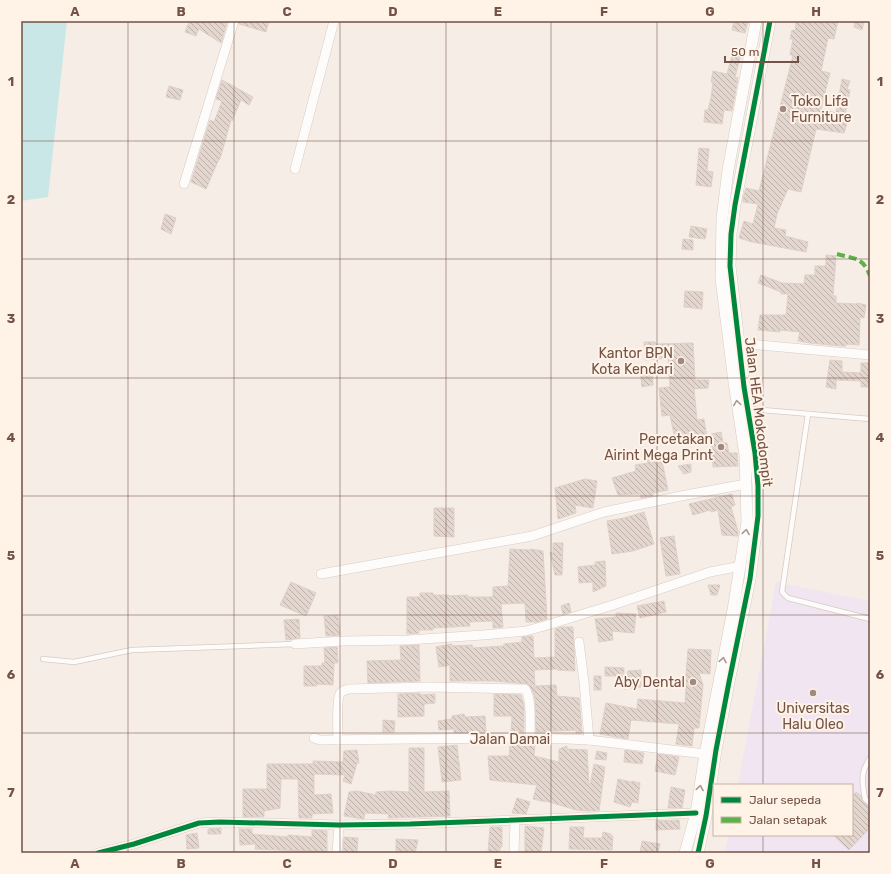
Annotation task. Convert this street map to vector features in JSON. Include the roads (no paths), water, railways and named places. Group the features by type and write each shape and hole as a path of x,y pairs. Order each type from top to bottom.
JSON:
{"street":[{"path":"184,184 234,21"},
{"path":"295,169 334,21"},
{"name":"Jalan HEA Mokodompit","path":"685,853 696,813 705,754 730,624 747,522 745,456 721,279 722,219 728,170 756,21"},
{"name":"Jalan HEA Mokodompit","path":"698,853 750,578 758,516 758,486 755,453 738,343 730,266 731,234 737,196 770,21"},
{"path":"725,195 737,196"},
{"path":"738,343 870,355"},
{"path":"321,574 532,536 616,510 686,494 746,484"},
{"path":"295,644 343,641 408,640 526,631 613,605 710,572 740,566"},
{"path":"730,624 741,624"},
{"path":"579,642 589,740"},
{"path":"338,740 338,701 340,694 343,691 348,689 430,687 527,690 529,702 530,739"},
{"name":"Jalan Damai","path":"314,738 338,740 589,740 705,754"},
{"path":"98,853 134,848 199,822 339,825 410,824 696,813"},
{"path":"514,853 515,821"},
{"path":"337,853 339,825"}],"lane":[{"path":"747,409 870,419"},
{"path":"808,414 782,592 788,598 870,619"},
{"path":"43,659 74,662 132,650 295,644"},
{"path":"870,758 864,768 862,781 865,799 870,803"}],"water":[{"path":"21,21 67,21 48,197 21,201"}],"place":[{"name":"Toko Lifa Furniture","path":"783,109"},
{"name":"Kantor BPN Kota Kendari","path":"681,361"},
{"name":"Percetakan Airint Mega Print","path":"721,447"},
{"name":"Aby Dental","path":"693,682"},
{"name":"Universitas Halu Oleo","path":"813,693"}]}
